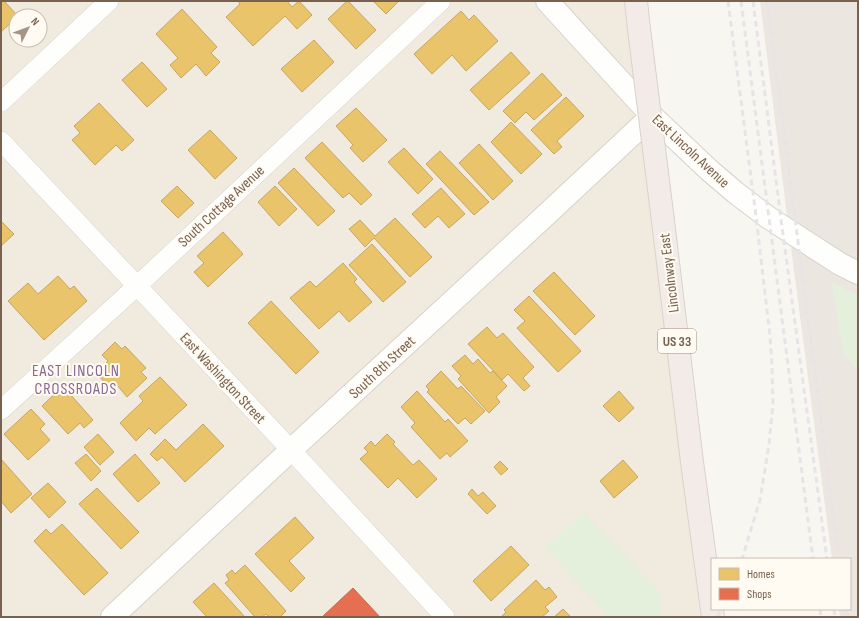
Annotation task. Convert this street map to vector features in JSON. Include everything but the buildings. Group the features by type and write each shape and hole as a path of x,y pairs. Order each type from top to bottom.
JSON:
{"highway":[{"name":"Lincolnway East","path":"636,1 692,462 711,602"}],"main road":[{"name":"East Lincoln Avenue","path":"547,1 652,116 709,170 755,208 798,238 840,264 858,273"},
{"name":"South 8th Street","path":"112,617 652,116"}],"street":[{"path":"1,102 109,1"},
{"name":"South Cottage Avenue","path":"1,410 137,286 441,1"},
{"name":"East Washington Street","path":"1,141 291,450 445,617"}],"shaded area":[{"path":"1,1 633,1 709,617 1,617"},
{"path":"760,1 858,1 858,617 840,617 839,610 851,610 851,558 832,558"}],"green space":[{"path":"832,283 858,295 858,370 845,356 842,349"},
{"path":"584,512 659,592 661,615 659,617 608,617 545,547"}],"railway":[{"path":"728,1 770,336 773,404 769,444 760,500 742,558"},
{"path":"741,1 813,558"},
{"path":"753,1 827,558"},
{"path":"767,1 839,558"},
{"path":"717,617 720,610"},
{"path":"820,610 821,617"},
{"path":"834,610 835,617"},
{"path":"846,610 847,617"}],"district":[{"name":"EAST LINCOLN CROSSROADS","path":"76,379"}]}
